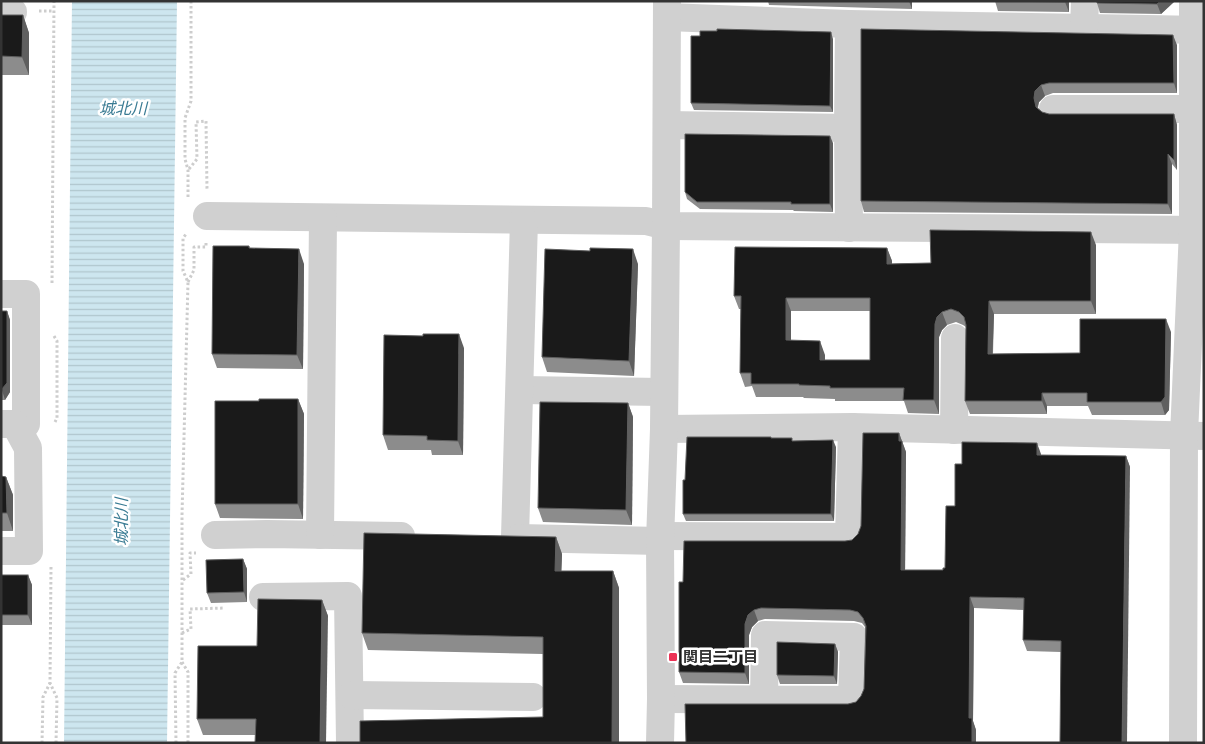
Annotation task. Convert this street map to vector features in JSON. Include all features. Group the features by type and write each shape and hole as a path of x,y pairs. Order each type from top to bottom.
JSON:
{"street":[{"path":"1084,28 1085,1"},
{"path":"1183,743 1194,436 1198,230 1193,109 1198,30 1193,1"},
{"path":"660,743 660,539 664,429 667,9 849,24 1198,30"},
{"path":"849,24 849,228"},
{"path":"1053,109 1193,109"},
{"path":"667,125 848,128"},
{"path":"194,218 646,221 666,226 1198,230"},
{"path":"320,535 323,218"},
{"path":"515,538 524,220"},
{"path":"1,294 26,294 26,424 8,424"},
{"path":"954,430 955,338"},
{"path":"520,390 663,392"},
{"path":"1,551 29,551 28,448 8,424"},
{"path":"664,429 852,428 1194,436"},
{"path":"486,537 660,539 849,537 852,428"},
{"path":"215,535 429,536"},
{"path":"263,597 348,596 350,743"},
{"path":"350,695 533,697"},
{"path":"661,699 764,700"}],"path":[{"path":"191,1 191,101 185,118 185,159 194,218"},
{"path":"17,12 54,11"},
{"path":"188,170 197,159 196,122 206,122 194,218 183,238 183,271 188,282"},
{"path":"188,743 188,672 182,662 182,515 188,282 194,270 194,247 206,246"},
{"path":"182,580 191,574 190,553"},
{"path":"182,633 191,629 190,609 225,608"},
{"path":"176,743 175,673 182,662"},
{"path":"42,743 43,697 50,683"}],"water":[{"name":"城北川","path":"72,1 177,1 167,743 64,743"}],"building":[{"path":"995,1 1065,1 1065,2"},
{"path":"1097,1 1160,1 1157,4 1097,3"},
{"path":"1,15 23,15 22,57 1,56"},
{"path":"717,29 831,32 830,106 691,103 691,36 700,36 700,31 717,31"},
{"path":"861,29 1173,35 1174,83 1049,83 1041,85 1035,91 1034,98 1036,107 1042,112 1049,114 1174,114 1174,160 1168,154 1168,204 861,201"},
{"path":"685,134 830,136 830,204 697,202 685,192"},
{"path":"930,230 1091,232 1091,301 989,301 988,354 1080,353 1080,319 1166,319 1165,397 1161,402 1087,402 1087,393 1042,393 1042,401 965,401 966,325 964,317 959,312 951,309 942,312 937,317 935,324 934,400 903,400 904,388 830,388 830,386 799,384 751,384 751,373 740,373 741,296 734,296 735,247 887,248 887,264 931,263","holes":["786,298 870,298 870,360 820,360 820,341 786,340"]},
{"path":"213,246 299,249 297,355 212,354"},
{"path":"590,248 633,249 629,361 542,357 545,249 590,251"},
{"path":"1,311 7,311 7,383 1,390"},
{"path":"423,334 459,334 458,441 427,440 427,436 383,435 384,335 423,336"},
{"path":"259,399 298,399 298,504 215,504 215,401 259,401"},
{"path":"540,402 628,403 626,510 538,508"},
{"path":"863,433 899,433 899,441 902,441 901,570 943,570 945,568 946,506 955,506 955,464 962,464 962,442 1037,443 1037,455 1126,456 1122,743 1060,743 1061,641 1023,640 1024,598 970,597 969,718 972,718 972,743 686,743 685,704 848,704 856,702 861,696 864,689 866,626 858,612 850,610 761,608 754,610 748,615 745,624 745,673 679,672 679,582 683,582 684,541 852,540 858,534 861,526"},
{"path":"687,437 771,437 792,438 792,441 833,440 831,514 683,514 683,480 685,480"},
{"path":"1,476 6,477 7,513 1,513"},
{"path":"364,533 556,537 555,571 613,571 612,743 360,743 360,721 543,717 543,637 362,633"},
{"path":"243,559 244,592 207,593 206,560"},
{"path":"1,575 28,575 28,615 1,615"},
{"path":"258,599 322,600 320,743 255,743 256,719 197,719 198,646 257,646"},
{"path":"777,642 835,644 834,676 777,675"}],"place":[{"name":"関目二丁目","path":"673,657"}]}
